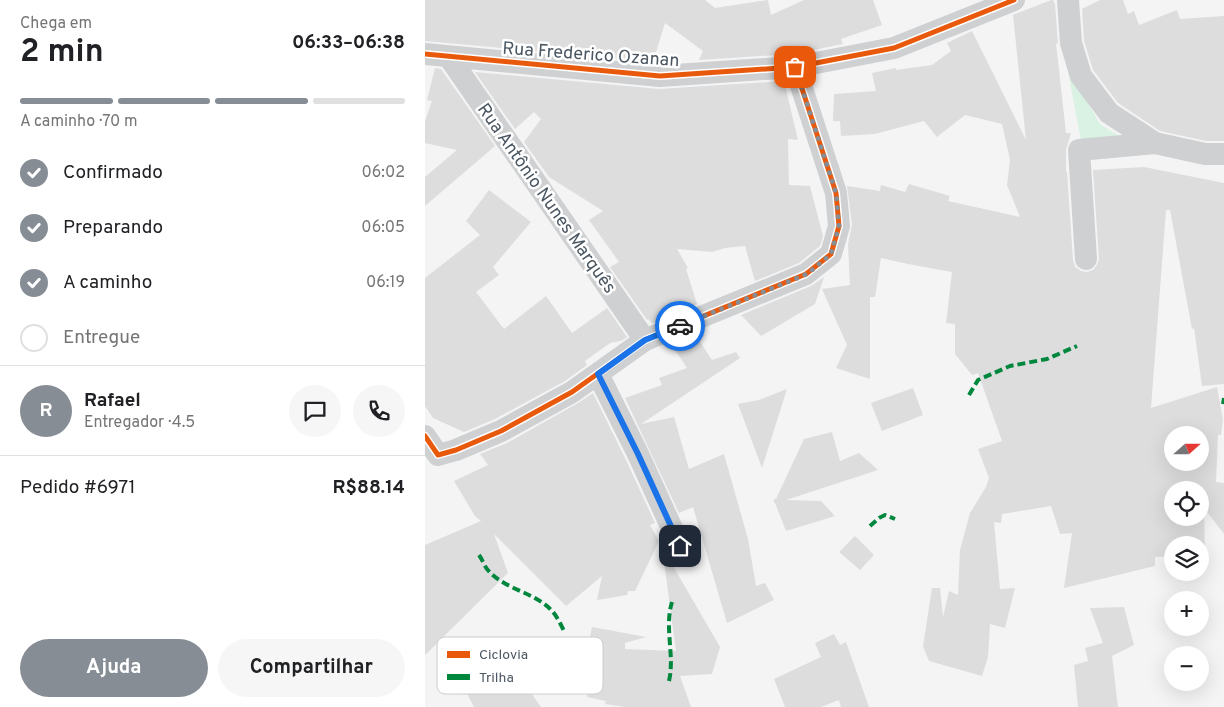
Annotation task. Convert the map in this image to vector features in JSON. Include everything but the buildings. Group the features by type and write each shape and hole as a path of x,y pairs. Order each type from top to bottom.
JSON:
{"street":[{"name":"Rua Frederico Ozanan","path":"425,54 660,76 795,67 894,48 1014,0"},
{"path":"1068,0 1071,43 1081,76 1109,113 1155,143"},
{"name":"Rua Antônio Nunes Marquês","path":"449,56 645,340"},
{"path":"425,436 438,455 501,431 572,392 645,340 807,274 831,254 839,226 836,193 795,67"},
{"path":"1086,259 1079,150 1155,143 1205,154 1224,154"},
{"path":"598,374 638,454 680,546"}],"green space":[{"path":"1067,67 1100,124 1125,140 1081,140"}],"marked path":[{"path":"969,395 978,380 1010,366 1047,359 1077,346"},
{"path":"1223,404 1224,398"},
{"path":"870,526 885,515 895,519"},
{"path":"479,555 487,569 502,582 546,605 555,614 565,633"},
{"path":"669,681 671,671 669,622 672,602"}],"cycle path":[{"path":"425,54 660,76 795,67 894,48 1014,0"},
{"path":"425,436 438,455 456,450 501,431 572,392 645,340 806,274 831,254 839,226 836,193 795,67"}],"way so far":[{"path":"680,326 807,274 831,254 839,226 836,193 795,67"}],"route":[{"path":"680,326 645,340 598,374 638,454 680,546"}]}
